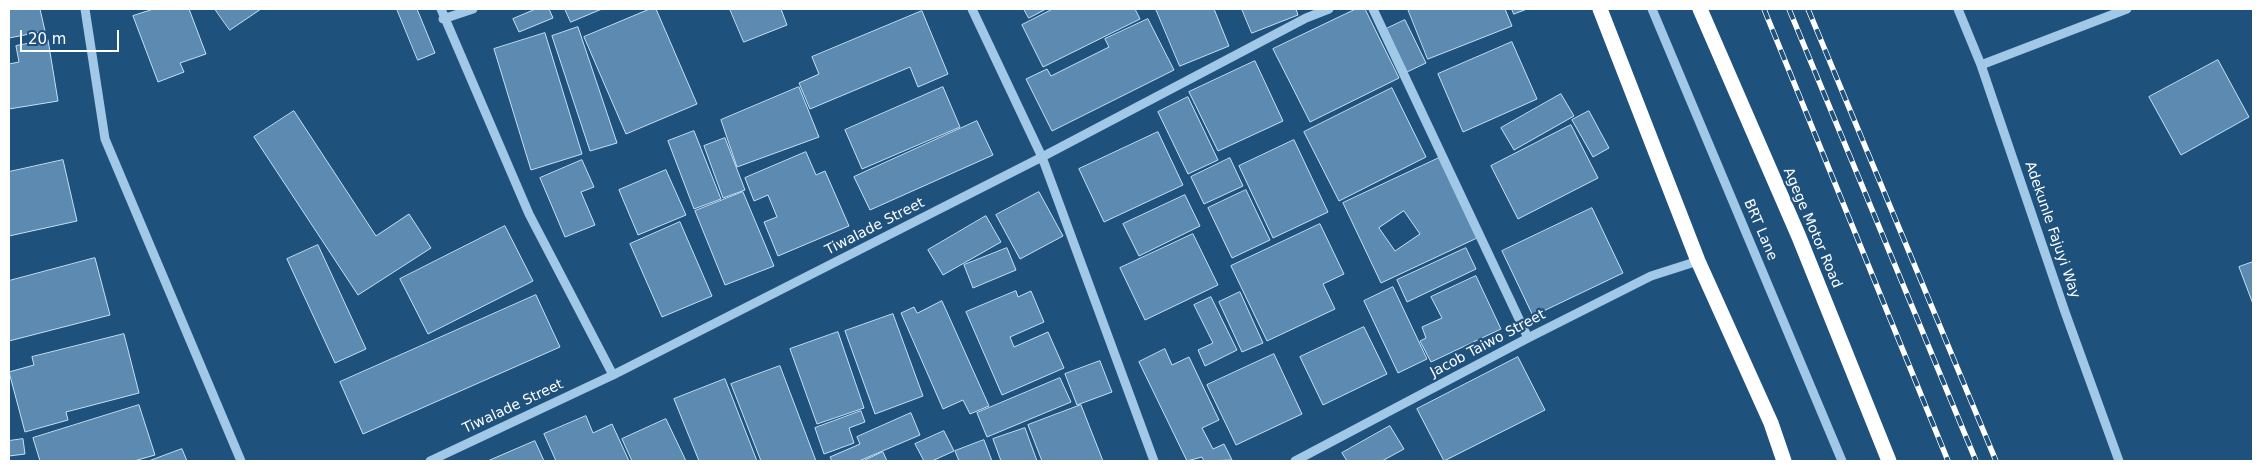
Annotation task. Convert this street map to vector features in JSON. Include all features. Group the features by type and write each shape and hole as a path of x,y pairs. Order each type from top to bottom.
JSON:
{"highway":[{"path":"1600,9 1698,261 1771,423 1784,461"},
{"name":"Agege Motor Road","path":"1700,9 1799,237 1889,461"}],"street":[{"path":"85,9 105,139 241,461"},
{"path":"441,9 529,214 613,375"},
{"path":"444,19 474,9"},
{"path":"972,9 1042,157 1154,461"},
{"name":"Tiwalade Street","path":"430,461 613,375 1042,157 1305,13 1329,9"},
{"path":"1373,9 1528,338"},
{"name":"BRT Lane","path":"1652,9 1842,461"},
{"name":"Adekunle Fajuyi Way","path":"1958,9 1981,65 2065,312 2120,461"},
{"path":"1981,65 2127,9"},
{"name":"Jacob Taiwo Street","path":"1295,461 1650,276 1698,261"},
{"path":"450,452 453,461"}],"building":[{"path":"9,9 40,9 45,31 9,38"},
{"path":"154,9 189,9 206,54 180,63 184,72 158,82 133,16"},
{"path":"215,9 261,9 230,30"},
{"path":"397,9 417,9 435,53 418,60"},
{"path":"536,9 549,9 553,18 519,32 513,19"},
{"path":"565,9 602,9 571,22"},
{"path":"650,9 656,9 697,104 626,134 584,37"},
{"path":"730,9 781,9 787,25 744,42"},
{"path":"1024,9 1046,9 1029,18"},
{"path":"1053,9 1135,9 1140,19 1043,67 1022,25"},
{"path":"1156,9 1214,9 1229,46 1180,66"},
{"path":"1242,9 1296,9 1298,15 1252,33"},
{"path":"1356,9 1365,9 1399,78 1310,122 1273,49"},
{"path":"1408,9 1505,9 1512,26 1428,59"},
{"path":"1512,9 1527,9 1514,14"},
{"path":"922,11 948,74 918,87 910,67 810,109 799,83 819,74 812,57"},
{"path":"1148,19 1174,70 1052,131 1026,79 1047,69 1051,76 1109,47 1105,39"},
{"path":"1405,20 1426,63 1407,72 1386,29"},
{"path":"578,27 617,143 590,151 552,36"},
{"path":"545,33 582,154 531,170 494,49"},
{"path":"48,40 58,101 9,109 9,64 19,62 16,46"},
{"path":"1512,42 1537,99 1463,132 1438,74"},
{"path":"2218,60 2249,117 2181,155 2149,97"},
{"path":"1255,61 1283,121 1218,151 1189,92"},
{"path":"799,87 819,137 737,167 721,120"},
{"path":"943,87 960,127 862,169 845,130"},
{"path":"1392,88 1426,157 1339,201 1304,132"},
{"path":"1561,94 1574,116 1514,150 1501,128"},
{"path":"1188,97 1218,160 1188,174 1158,112"},
{"path":"294,111 376,236 409,214 431,248 358,295 254,137"},
{"path":"1589,111 1609,148 1593,157 1572,120"},
{"path":"977,121 993,155 870,210 854,177"},
{"path":"1571,125 1598,178 1518,219 1491,166"},
{"path":"694,131 721,199 694,209 668,141"},
{"path":"1158,132 1183,185 1104,222 1079,169"},
{"path":"725,138 745,190 723,198 704,146"},
{"path":"1294,140 1328,212 1273,238 1239,166"},
{"path":"806,152 816,175 825,171 849,226 778,256 764,222 777,217 768,195 754,201 745,178"},
{"path":"1230,158 1243,186 1204,204 1191,177"},
{"path":"1439,158 1477,238 1381,283 1343,203","holes":["1404,211 1420,234 1395,251 1379,228"]},
{"path":"63,160 77,221 9,236 9,172"},
{"path":"582,160 594,187 581,192 595,225 565,237 540,178"},
{"path":"666,170 686,215 638,235 619,190"},
{"path":"1246,190 1270,240 1232,258 1208,208"},
{"path":"743,192 774,266 725,285 695,211"},
{"path":"1039,192 1063,236 1020,259 996,215"},
{"path":"1185,195 1200,226 1139,256 1123,224"},
{"path":"1592,208 1623,273 1533,316 1502,251"},
{"path":"986,216 1001,242 943,275 928,250"},
{"path":"680,222 712,296 662,317 630,244"},
{"path":"1320,224 1344,274 1323,284 1335,309 1267,341 1231,266"},
{"path":"505,226 533,281 428,334 400,279"},
{"path":"1193,234 1218,285 1145,320 1120,268"},
{"path":"318,245 366,349 335,363 287,259"},
{"path":"1007,248 1016,270 973,288 964,265"},
{"path":"1466,248 1476,269 1407,302 1397,280"},
{"path":"95,258 110,315 9,341 9,281"},
{"path":"2253,262 2253,304 2239,267"},
{"path":"1476,276 1501,329 1431,362 1420,341 1426,338 1422,327 1442,318 1431,297"},
{"path":"1393,287 1427,359 1398,373 1364,301"},
{"path":"1016,291 1018,297 1031,291 1044,322 1010,337 1014,347 1048,332 1064,368 1002,395 966,312"},
{"path":"1240,292 1263,343 1242,352 1219,302"},
{"path":"536,295 560,347 363,434 340,382"},
{"path":"1211,297 1237,350 1205,366 1198,350 1213,343 1194,305"},
{"path":"942,301 989,406 970,414 963,400 943,409 901,313 914,307 917,313"},
{"path":"893,314 923,396 875,414 845,331"},
{"path":"1364,327 1387,374 1323,405 1300,357"},
{"path":"838,332 864,408 817,424 790,349"},
{"path":"124,334 139,393 66,412 68,420 25,432 9,372 34,365 32,357"},
{"path":"1165,349 1172,365 1189,357 1219,420 1202,428 1213,449 1224,444 1232,460 1204,461 1202,457 1187,461 1139,362"},
{"path":"1274,354 1302,414 1236,445 1207,385"},
{"path":"1518,357 1545,410 1444,461 1417,409"},
{"path":"1100,361 1112,392 1077,405 1065,374"},
{"path":"780,366 816,461 761,461 731,384"},
{"path":"1060,378 1071,402 987,437 977,413"},
{"path":"725,379 757,461 699,461 674,399"},
{"path":"139,405 155,455 134,461 40,461 33,438"},
{"path":"1081,405 1103,461 1042,461 1028,425"},
{"path":"861,411 865,422 849,428 854,443 824,454 815,428"},
{"path":"911,413 920,435 859,461 832,461 830,457 860,444 857,437"},
{"path":"586,416 593,433 612,424 629,461 556,461 544,434"},
{"path":"666,419 686,461 632,461 622,439"},
{"path":"1390,426 1404,449 1382,461 1347,461 1342,453"},
{"path":"1025,428 1037,461 1001,461 993,439"},
{"path":"944,431 954,451 932,461 924,461 915,444"},
{"path":"23,439 25,454 9,456 9,441"},
{"path":"984,440 992,461 959,461 955,451"},
{"path":"535,441 544,461 488,461"},
{"path":"182,449 187,461 149,461"},
{"path":"883,452 887,461 863,461"}],"railway":[{"path":"1764,9 1948,461"},
{"path":"1789,9 1976,461"},
{"path":"1808,9 1996,461"}]}
